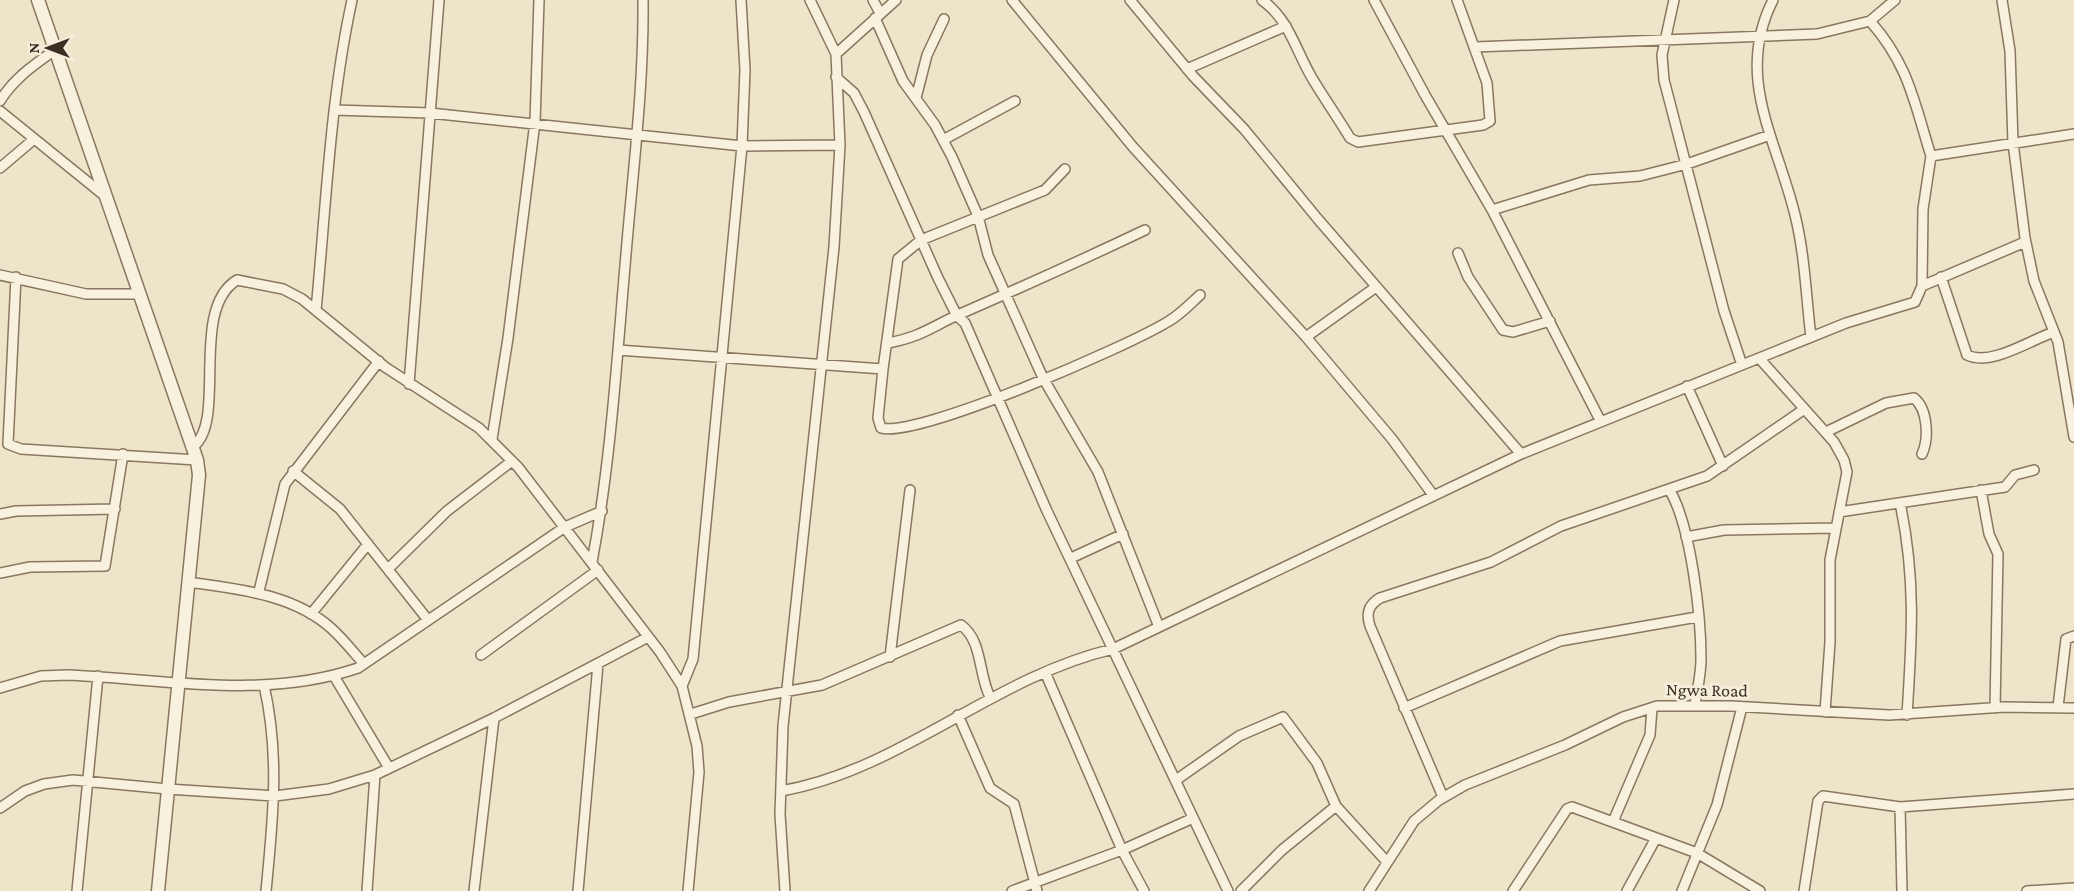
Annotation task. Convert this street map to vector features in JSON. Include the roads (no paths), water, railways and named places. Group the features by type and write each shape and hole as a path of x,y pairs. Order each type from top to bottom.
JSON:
{"street":[{"path":"38,0 197,460 199,475 158,891"},
{"path":"316,310 334,110 343,38 352,0"},
{"path":"409,384 439,0"},
{"path":"492,439 508,338 535,122 539,0"},
{"path":"481,655 595,566 618,350 636,134 643,0"},
{"path":"682,686 693,658 719,358 742,146 745,70 741,0"},
{"path":"785,891 781,792 786,692 834,247 840,145 836,54 810,0"},
{"path":"873,0 896,66 943,140 978,216 988,255 1043,378 1079,442 1092,459 1159,627"},
{"path":"836,54 896,0"},
{"path":"1012,0 1133,147 1306,337 1392,439 1433,495"},
{"path":"1130,0 1187,69 1244,129 1376,287 1521,454"},
{"path":"1262,0 1278,14 1286,26 1311,77 1353,141 1445,131 1490,122 1487,83 1457,0"},
{"path":"1374,0 1445,131 1492,210 1600,420"},
{"path":"1674,0 1662,55 1664,80 1724,311 1742,364"},
{"path":"1773,0 1763,20 1759,38 1758,86 1770,135 1796,218 1811,338"},
{"path":"1475,46 1759,38 1817,34 1870,21 1895,0"},
{"path":"2002,0 2010,51 2013,142 2025,242 2034,281 2054,332 2074,437"},
{"path":"916,98 927,55 944,19"},
{"path":"781,792 822,782 858,768 990,697 1079,658 1113,649 1521,454 1742,364 1877,313 1907,306 1917,300 1922,286 1923,209 1930,156 1907,77 1898,58 1870,21"},
{"path":"1187,69 1286,26"},
{"path":"0,101 8,88 24,71 55,50"},
{"path":"836,77 854,93 864,112 921,240 957,316 964,323 998,396 1047,511 1176,780 1191,819 1228,891"},
{"path":"943,140 1015,101"},
{"path":"334,110 430,113 535,122 742,146 840,145"},
{"path":"0,111 105,196"},
{"path":"1930,156 2074,134"},
{"path":"1492,210 1589,180 1640,176 1687,164 1770,135"},
{"path":"0,168 33,140"},
{"path":"1065,169 1045,190 921,240 898,259 883,369 879,425 884,429 903,428 933,421 1043,378 1160,327 1180,314 1200,295"},
{"path":"888,343 923,335 957,316 1145,230"},
{"path":"1922,286 2025,242"},
{"path":"1458,253 1468,277 1503,330 1513,332 1550,321"},
{"path":"0,275 86,294 140,294"},
{"path":"16,277 8,444 21,449 197,460"},
{"path":"1941,277 1966,355 1977,358 2019,349 2032,340 2054,332"},
{"path":"194,446 201,440 205,427 208,360 218,303 227,286 237,280 283,289 302,299 409,384 461,414 492,439 512,460 565,527 682,686 691,714 699,771 688,891"},
{"path":"1306,337 1376,287"},
{"path":"618,350 883,369"},
{"path":"1759,358 1803,410 1826,432 1840,451 1847,471 1830,560 1830,642 1825,712"},
{"path":"258,591 285,484 379,361"},
{"path":"1687,386 1723,466"},
{"path":"1826,432 1886,404 1914,398 1919,403 1925,420 1926,444 1922,454"},
{"path":"1443,797 1368,619 1368,611 1375,601 1491,562 1561,526 1620,504 1698,480 1723,466 1803,410"},
{"path":"0,573 30,567 105,566 123,454"},
{"path":"388,569 447,511 512,460"},
{"path":"1839,512 2007,486 2015,475 2034,470"},
{"path":"293,471 340,509 428,620"},
{"path":"1669,489 1678,508 1686,537 1697,617 1701,658 1695,705"},
{"path":"890,657 910,490"},
{"path":"1981,490 1988,529 1998,554 1995,708"},
{"path":"1900,503 1907,536 1913,603 1907,715"},
{"path":"0,514 16,511 115,509"},
{"path":"0,688 41,676 98,676 233,687 334,676 364,664 565,527 602,511"},
{"path":"1686,537 1724,530 1835,528"},
{"path":"1071,558 1123,534"},
{"path":"311,614 368,544"},
{"path":"188,582 258,591 311,614 332,629 364,664"},
{"path":"1404,708 1560,641 1697,617"},
{"path":"691,714 729,702 822,685 961,625 968,630 976,645 982,678 990,697"},
{"path":"2058,707 2066,639 2074,636"},
{"path":"1,805 25,791 44,784 73,780 275,796 329,789 375,775 494,718 648,637"},
{"path":"578,891 598,664"},
{"path":"1045,672 1122,850 1144,891"},
{"path":"77,891 98,676"},
{"path":"334,676 389,768"},
{"path":"264,685 272,723 275,796 266,891"},
{"name":"Ngwa Road","path":"1370,891 1414,821 1443,797 1465,785 1565,745 1623,717 1667,704 1907,715 1995,708 2074,708"},
{"path":"1682,891 1717,805 1742,707"},
{"path":"1615,821 1650,735 1652,708"},
{"path":"958,715 990,788 1014,804 1036,887"},
{"path":"1176,780 1239,736 1283,717 1317,763 1336,806 1387,862"},
{"path":"474,891 494,718"},
{"path":"367,891 375,775"},
{"path":"1804,891 1818,801 1823,796 1900,807 2074,794"},
{"path":"1241,891 1289,844 1336,806"},
{"path":"1900,807 1902,891"},
{"path":"1513,891 1567,809 1578,808 1697,853 1760,891"},
{"path":"1012,891 1036,887 1191,819"},
{"path":"1627,891 1656,838"},
{"path":"2027,891 2074,888"}]}
